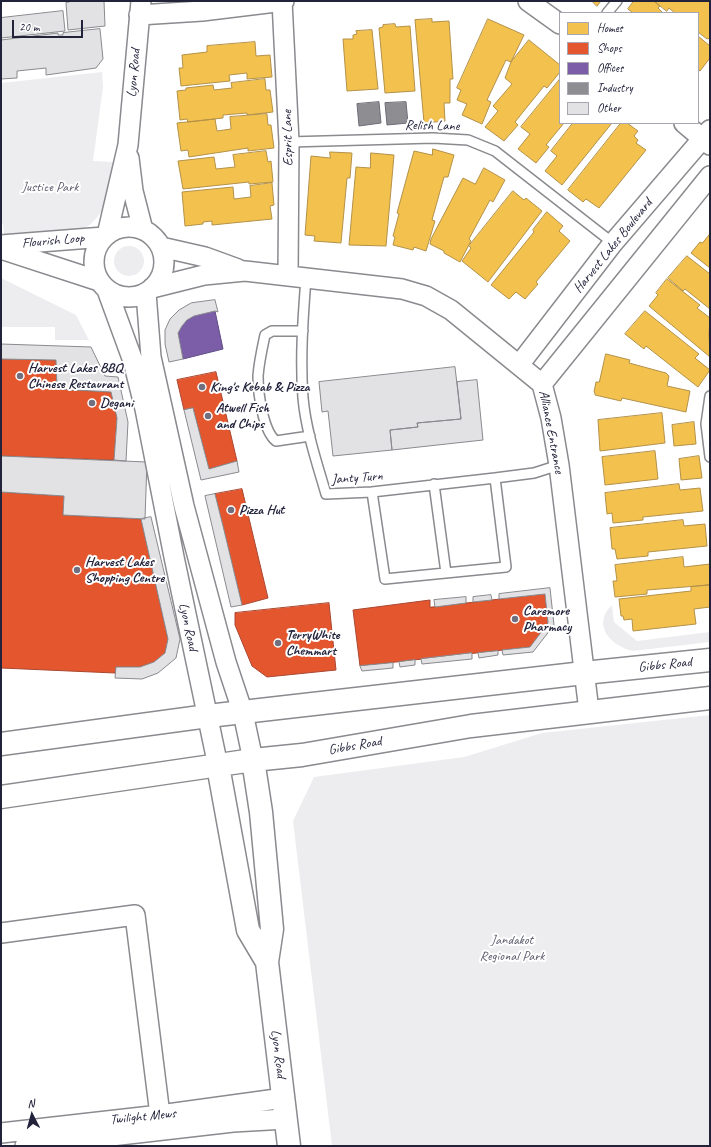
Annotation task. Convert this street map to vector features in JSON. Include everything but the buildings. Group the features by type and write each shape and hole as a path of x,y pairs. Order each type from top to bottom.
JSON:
{"main road":[{"name":"Gibbs Road","path":"1,744 208,716 710,660"},
{"name":"Gibbs Road","path":"1,797 253,760 302,755 471,726 710,698"},
{"name":"Lyon Road","path":"253,760 262,812 272,929 266,962 289,1146"},
{"name":"Lyon Road","path":"218,766 248,930 266,962"}],"street":[{"path":"140,8 202,11 283,1"},
{"name":"Esprit Lane","path":"283,1 297,277"},
{"path":"528,1 559,23"},
{"name":"Lyon Road","path":"105,236 128,145 140,8"},
{"path":"686,124 708,138"},
{"name":"Harvest Lakes Boulevard","path":"519,365 614,243 708,138"},
{"name":"Lyon Road","path":"128,145 133,191 143,230"},
{"path":"542,384 710,176"},
{"path":"124,228 143,230 156,240 164,258 163,270 159,280 149,291 136,297 126,298 116,295 103,286 94,270 94,258 97,247 105,236 124,228"},
{"name":"Flourish Loop","path":"1,246 105,236"},
{"name":"Alliance Entrance","path":"160,247 205,257 245,271"},
{"name":"Flourish Loop","path":"1,249 103,286"},
{"name":"Alliance Entrance","path":"149,291 204,275 245,271 402,289 426,296 450,310 542,384 550,413 559,465 589,711"},
{"name":"Lyon Road","path":"103,286 132,361 145,410 218,766"},
{"name":"Lyon Road","path":"149,291 151,357 184,506 224,655 243,713 253,760"},
{"path":"1,933 135,915 160,1115"},
{"name":"Twilight Mews","path":"1,1133 134,1132 160,1115 284,1098"},
{"name":"Twilight Mews","path":"25,1146 134,1132 233,1122 286,1119"}],"lane":[{"path":"608,12 617,1"},
{"name":"Relish Lane","path":"289,142 433,138 468,140 495,151 614,243"},
{"name":"Janty Turn","path":"297,277 303,330 303,398 310,436 326,494 372,492 495,478 534,473 559,465"},
{"path":"303,330 272,331 265,335 258,378 264,417 270,436 276,441 310,436"},
{"path":"710,396 706,424 710,456"},
{"path":"372,492 385,580 506,567 495,478"},
{"path":"434,484 446,573"}],"green space":[{"name":"Justice Park","path":"102,72 103,87 93,161 113,162 111,180 105,205 102,210 93,221 83,229 71,234 45,237 4,234 3,224 1,224 1,83"},
{"path":"129,246 140,250 144,261 140,272 129,276 118,272 114,261 118,250"},
{"path":"1,278 76,315 89,340 55,340 55,327 1,327"},
{"path":"612,605 614,622 637,641 710,632 710,642 633,651 617,645 606,634 603,620"},
{"name":"Jandakot Regional Park","path":"710,715 710,1146 332,1146 293,821 314,777 464,757 542,733"}],"place":[{"name":"Harvest Lakes BBQ Chinese Restaurant","path":"20,376"},
{"name":"King's Kebab & Pizza","path":"202,387"},
{"name":"Degani","path":"92,403"},
{"name":"Atwell Fish and Chips","path":"208,416"},
{"name":"Pizza Hut","path":"231,510"},
{"name":"Harvest Lakes Shopping Centre","path":"77,570"},
{"name":"Caremore Pharmacy","path":"515,619"},
{"name":"TerryWhite Chemmart","path":"278,643"}]}
